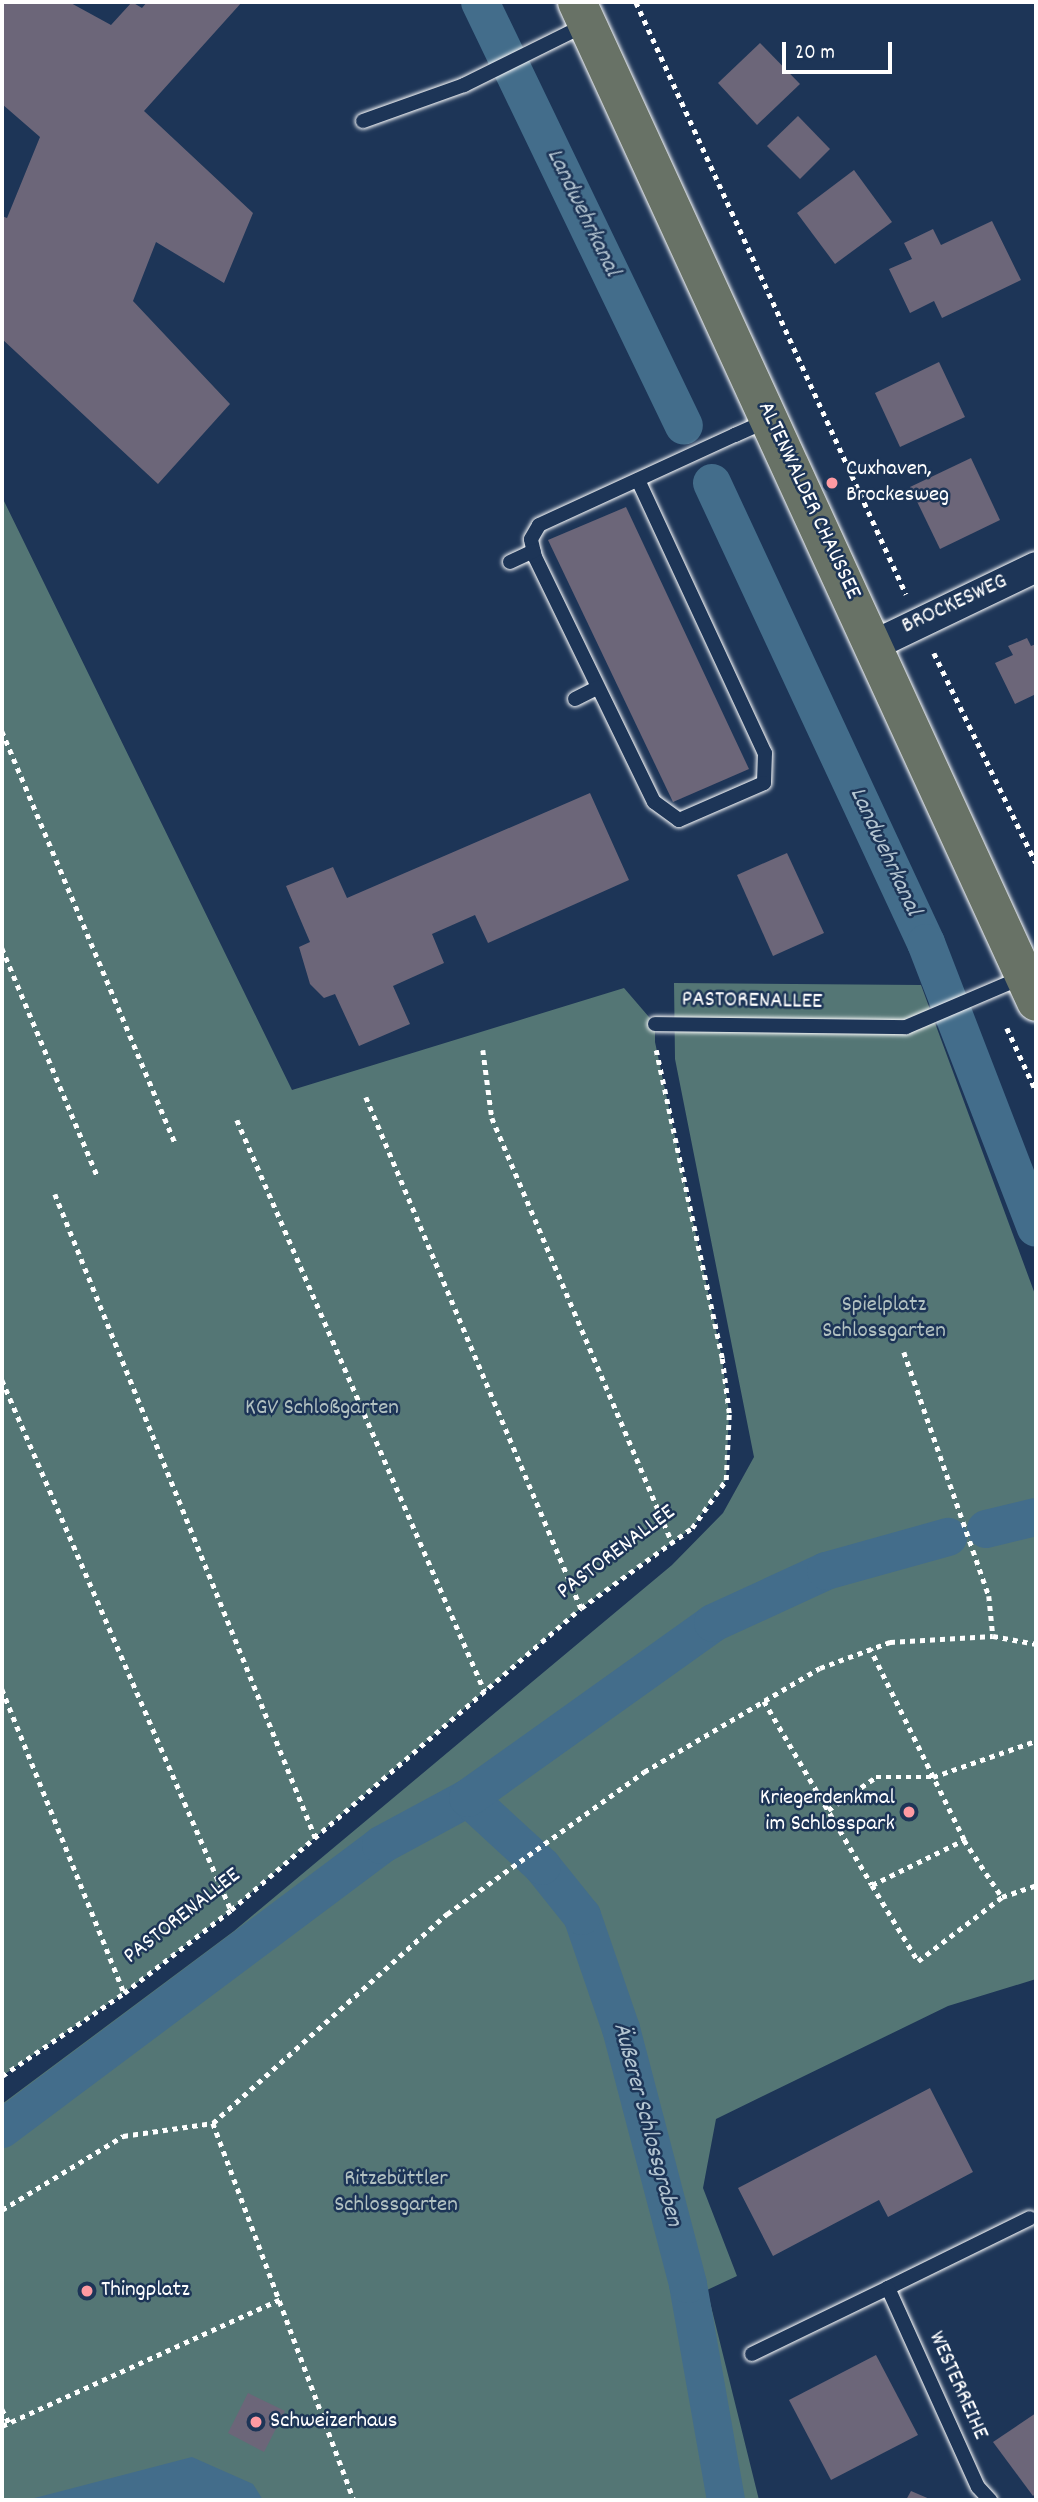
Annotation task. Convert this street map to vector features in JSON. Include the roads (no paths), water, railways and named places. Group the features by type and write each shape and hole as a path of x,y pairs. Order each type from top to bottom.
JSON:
{"main road":[{"name":"ALTENWALDER CHAUSSEE","path":"583,13 1030,989"}],"street":[{"name":"BROCKESWEG","path":"874,645 918,621 1036,567"}],"lane":[{"path":"363,121 464,85 555,43 583,13"},
{"path":"638,480 765,753 764,783 679,820 654,803 597,688 531,540 539,525 770,419"},
{"path":"510,562 534,551"},
{"path":"575,699 597,688"},
{"name":"PASTORENALLEE","path":"655,1024 906,1027 990,992 1030,989"},
{"path":"752,2354 1030,2218"},
{"name":"WESTERREIHE","path":"888,2288 978,2487 990,2500"}],"water":[{"path":"192,2457 253,2484 263,2500 27,2500"}],"waterway":[{"name":"Landwehrkanal","path":"480,2 684,425"},
{"name":"Landwehrkanal","path":"712,483 926,943 1036,1228"},
{"name":"Äußerer Schlossgraben","path":"986,1529 1036,1517"},
{"name":"Äußerer Schlossgraben","path":"726,2500 688,2284 621,2029 582,1916 542,1866 468,1798 713,1623 826,1571 948,1537"},
{"name":"Äußerer Schlossgraben","path":"2,2129 381,1845 468,1798"}],"place":[{"name":"Cuxhaven, Brockesweg","path":"832,483"},
{"name":"Kriegerdenkmal im Schlosspark","path":"909,1812"},
{"name":"Thingplatz","path":"87,2291"},
{"name":"Schweizerhaus","path":"256,2422"}],"park label":[{"name":"Spielplatz Schlossgarten","path":"884,1319"},
{"name":"KGV Schloßgarten","path":"322,1409"},
{"name":"Ritzebüttler Schlossgarten","path":"396,2193"}]}
